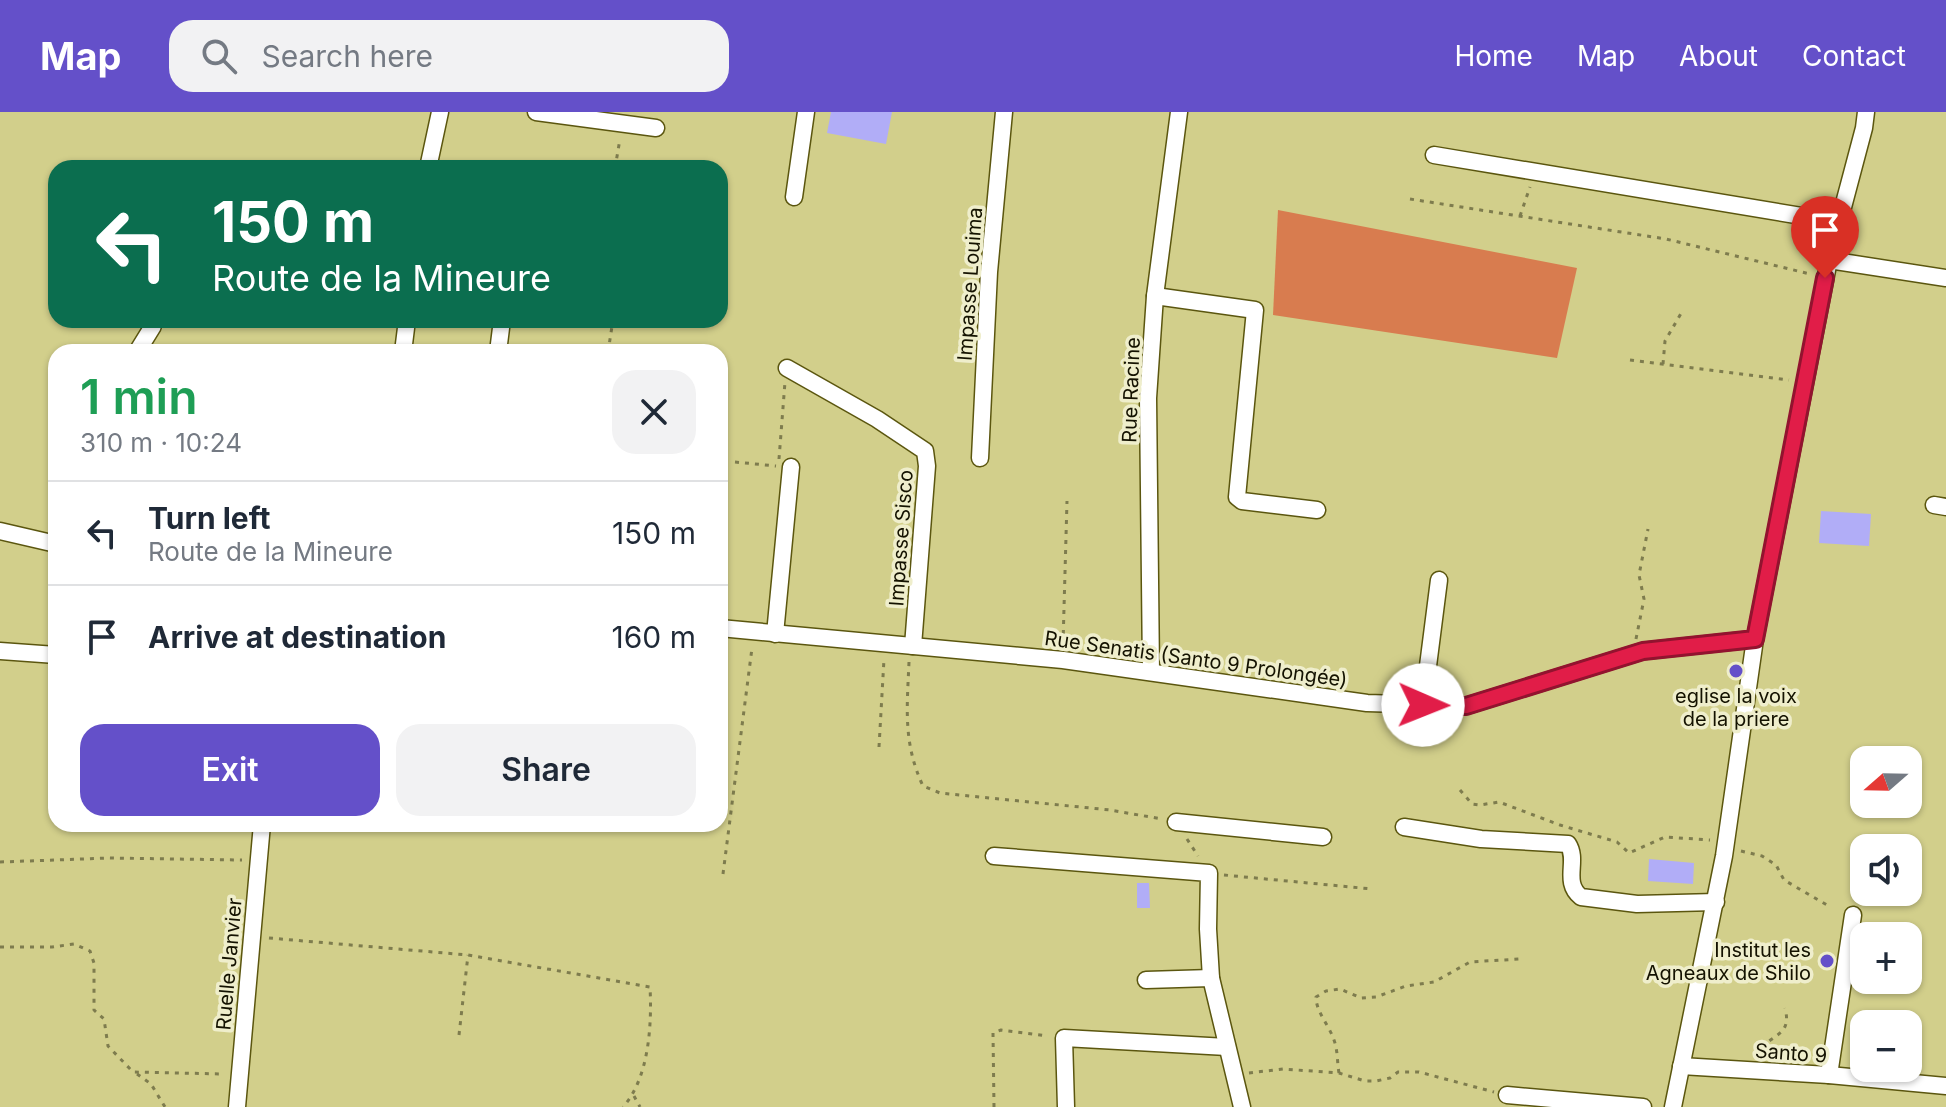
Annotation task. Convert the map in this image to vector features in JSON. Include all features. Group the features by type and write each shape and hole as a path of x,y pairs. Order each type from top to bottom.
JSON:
{"street":[{"path":"430,160 440,112"},
{"path":"536,112 656,128"},
{"path":"794,197 806,112"},
{"name":"Impasse Louima","path":"980,458 989,272 1004,112"},
{"name":"Rue Racine","path":"1151,672 1148,398 1155,296 1179,112"},
{"path":"1673,1107 1716,902 1755,639 1825,278 1866,112"},
{"path":"1434,155 1838,222"},
{"path":"1829,260 1946,278"},
{"path":"1155,296 1255,310 1237,497 1242,501 1317,510"},
{"name":"Impasse Sisco","path":"787,368 877,419 925,451 927,466 911,646"},
{"path":"775,634 791,467"},
{"path":"0,531 48,542"},
{"path":"1423,705 1439,580"},
{"name":"Rue Senatis (Santo 9 Prolongée)","path":"728,629 1063,660 1367,703 1466,706 1643,651 1755,639"},
{"path":"0,651 48,654"},
{"path":"1176,822 1323,837"},
{"path":"1404,827 1481,839 1568,844 1572,851 1570,882 1574,892 1581,897 1637,904 1716,902"},
{"name":"Ruelle Janvier","path":"237,1107 261,832"},
{"path":"994,856 1209,873 1211,978 1242,1107"},
{"path":"1829,1075 1853,915"},
{"path":"1146,980 1211,978"},
{"path":"1066,1107 1064,1038 1227,1047"},
{"name":"Santo 9","path":"1681,1066 1946,1086"},
{"path":"1507,1095 1643,1107"}],"path":[{"path":"616,160 623,123"},
{"path":"1520,216 1535,172"},
{"path":"1410,199 1666,239 1825,278"},
{"path":"1663,364 1665,341 1683,310"},
{"path":"1630,360 1805,382"},
{"path":"735,462 779,466 787,368"},
{"path":"1063,660 1067,501"},
{"path":"1633,654 1644,599 1639,575 1648,529"},
{"path":"723,874 754,632"},
{"path":"879,747 885,643"},
{"path":"911,646 906,725 911,761 923,786 940,793 1110,810 1176,822 1209,873 1372,889"},
{"path":"1460,790 1472,804 1499,802 1617,842 1629,853 1665,837 1726,844 1762,856 1776,865 1784,880 1827,905"},
{"path":"0,862 109,858 258,860"},
{"path":"253,936 468,955 650,987 649,1036 641,1074 634,1095 623,1107"},
{"path":"0,947 74,944 90,951 94,963 94,1010 104,1019 108,1046 151,1084 165,1107"},
{"path":"459,1035 468,955"},
{"path":"1339,1073 1335,1042 1328,1024 1316,1007 1316,997 1326,991 1340,989 1361,998 1376,997 1406,986 1434,982 1470,962 1519,959"},
{"path":"1762,1071 1759,1050 1785,1028 1788,1023 1785,1008"},
{"path":"994,1107 993,1033 1001,1030 1064,1038"},
{"path":"1233,1073 1283,1069 1339,1073 1365,1081 1390,1078 1398,1072 1429,1073 1507,1095"},
{"path":"135,1073 239,1074"},
{"path":"634,1095 640,1107"}],"shaded area":[{"path":"1278,210 1577,268 1557,358 1273,315"}],"building":[{"path":"831,112 892,112 886,144 827,133"},
{"path":"1821,511 1871,514 1869,546 1819,543"},
{"path":"1649,859 1694,863 1693,884 1648,881"},
{"path":"1137,883 1149,883 1150,908 1137,908"}],"place":[{"name":"eglise la voix de la priere","path":"1736,671"},
{"name":"Institut les Agneaux de Shilo","path":"1827,961"}],"route":[{"path":"1423,705 1466,706 1643,651 1755,639 1825,278"}]}
